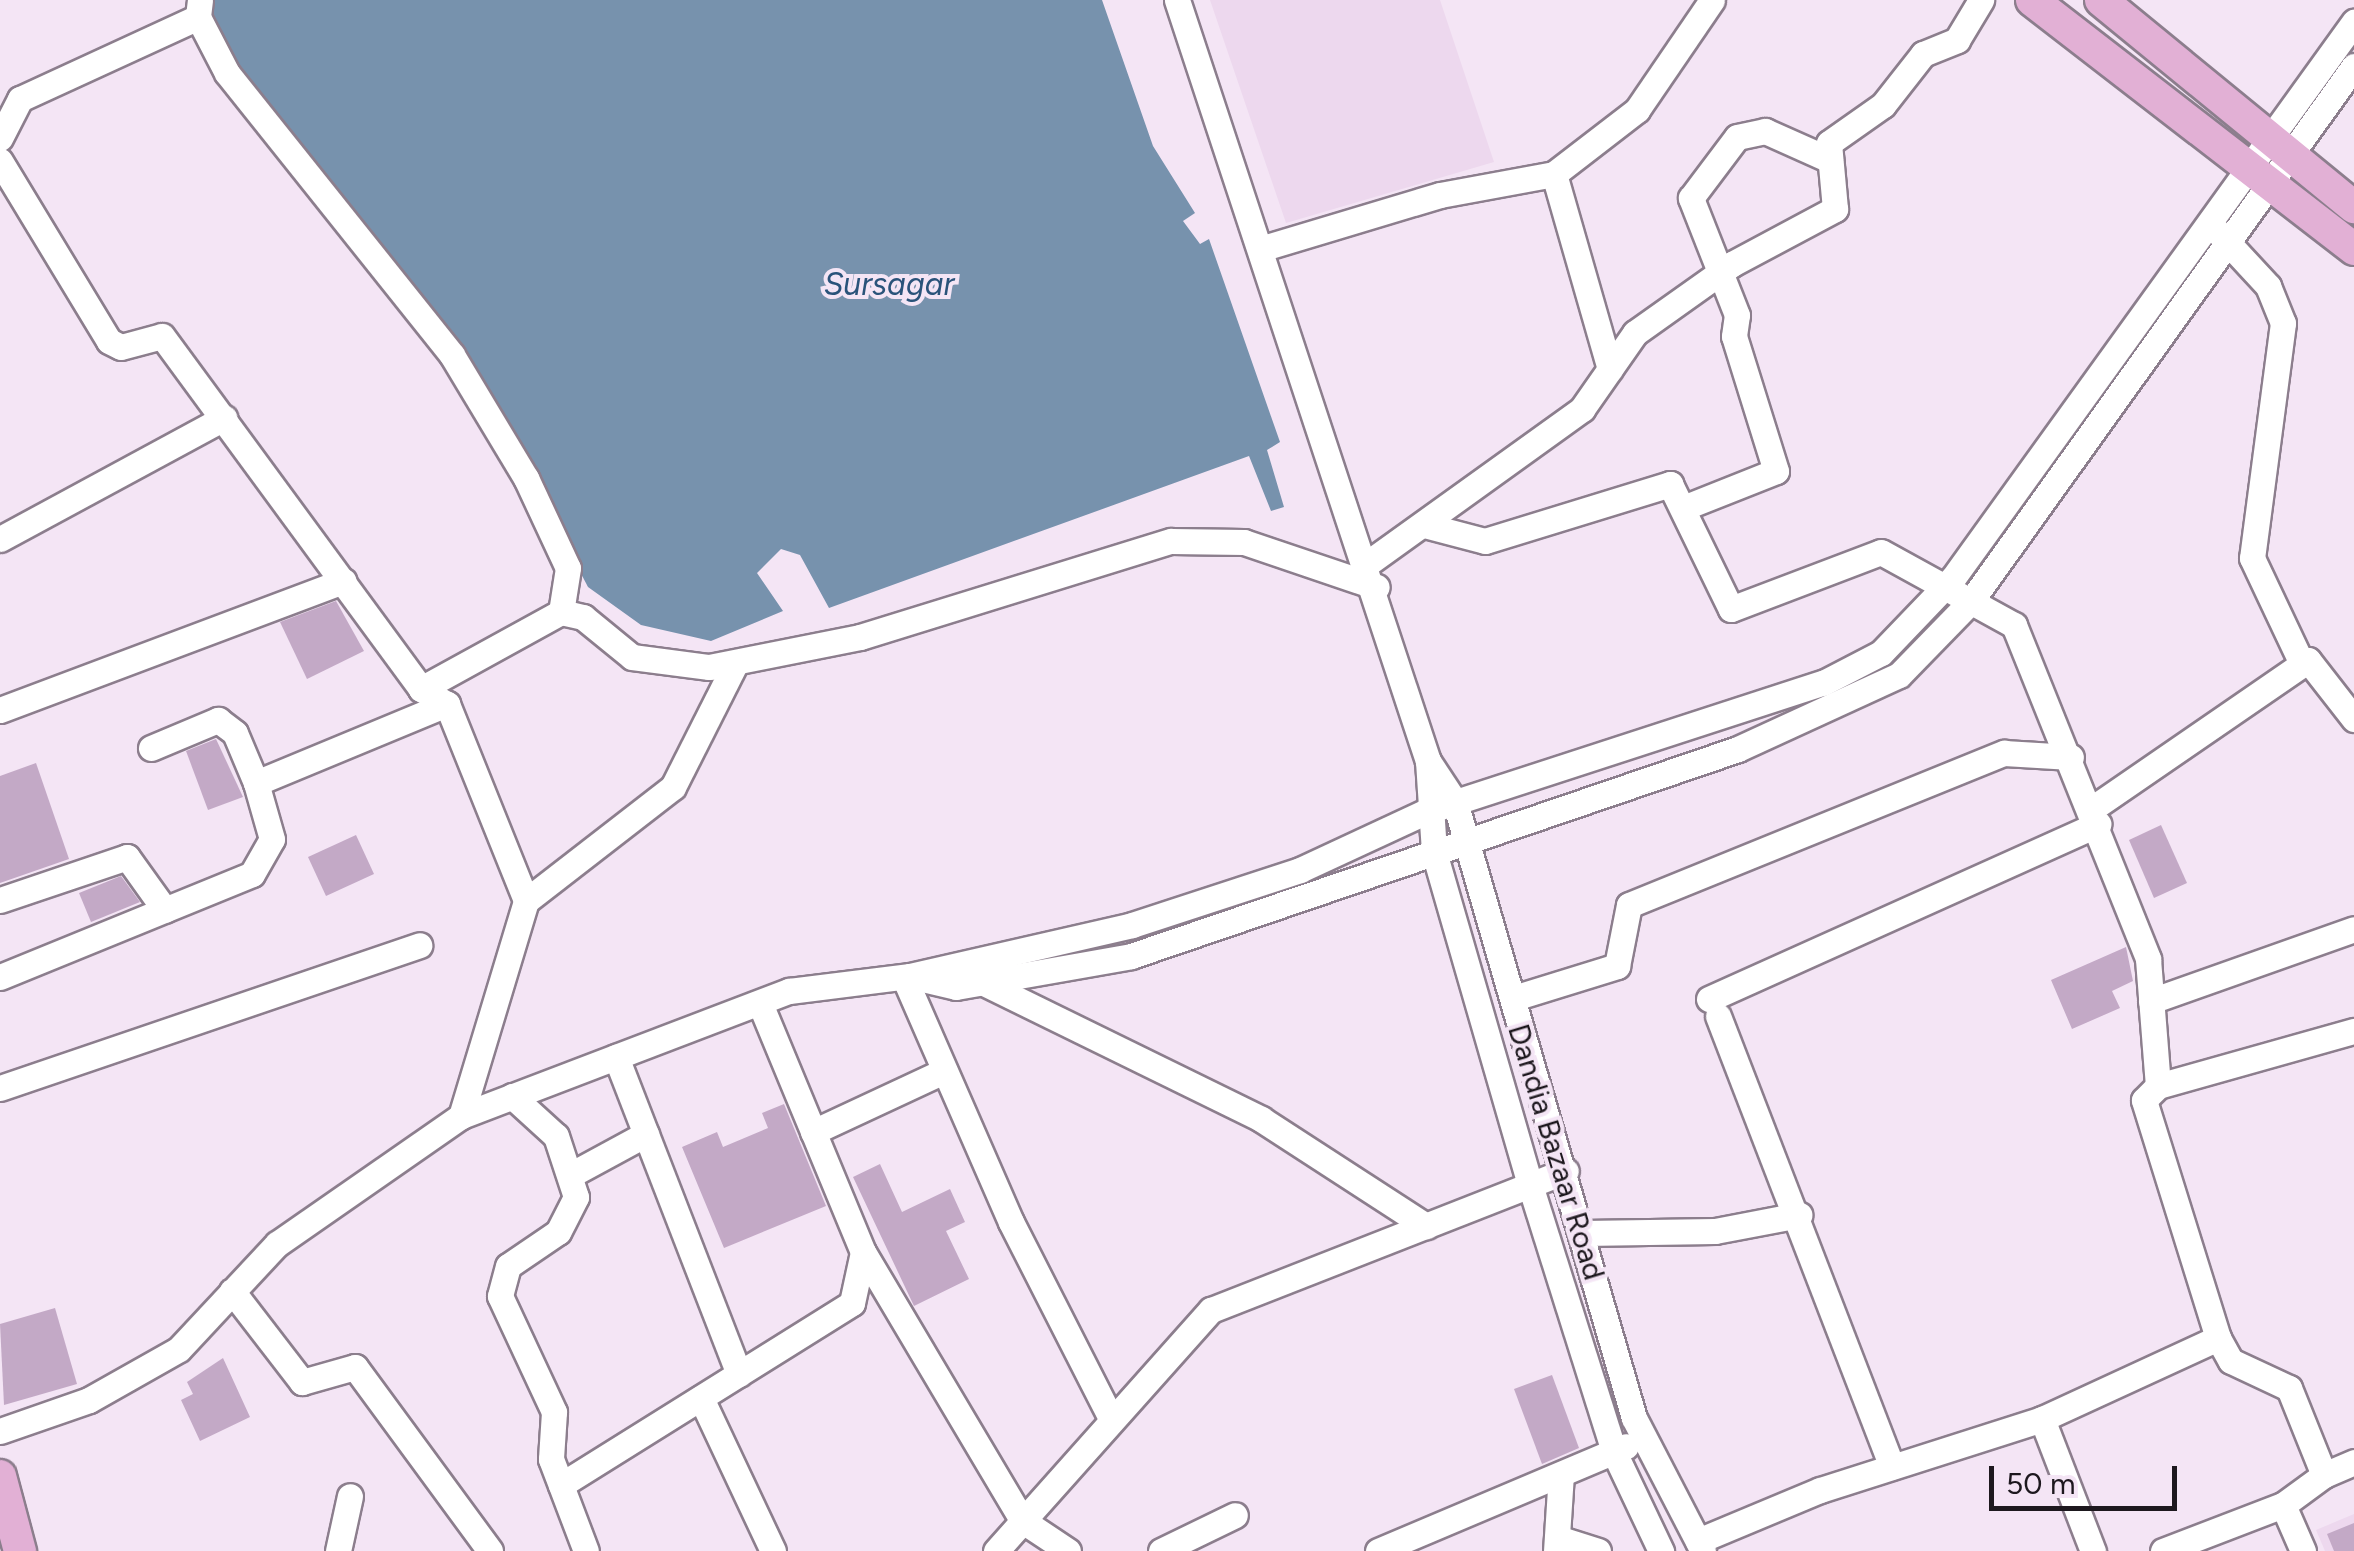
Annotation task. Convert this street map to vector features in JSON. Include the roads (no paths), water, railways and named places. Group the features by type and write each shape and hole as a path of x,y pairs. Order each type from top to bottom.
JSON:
{"main road":[{"path":"2032,0 2354,250"},
{"path":"2101,0 2354,208"},
{"path":"0,1476 20,1551"}],"street":[{"path":"1177,0 1373,575 1428,761"},
{"path":"1260,249 1440,195 1554,174 1638,110 1712,0"},
{"path":"1373,575 1424,525 1582,408 1635,333 1719,273 1834,209 1829,143 1884,105 1923,54 1957,40 1980,0"},
{"path":"0,138 20,99 199,9 227,73 452,355 560,545 568,587 560,612"},
{"path":"0,1431 89,1400 179,1349 277,1244 461,1116 760,1002 907,977 1151,919 1300,870 1425,812 1824,683 1881,653 1946,586 2208,222 2255,175 2354,22"},
{"path":"2277,144 2354,66"},
{"path":"1683,508 1776,471 1719,273 1690,198 1714,160 1737,137 1765,130 1830,160"},
{"path":"0,161 109,341 121,348 162,336 421,689 447,704 526,901"},
{"path":"1554,174 1610,369"},
{"path":"907,977 984,984 1131,956 1434,852 1859,698 1934,647 1972,601 2229,241 2255,175"},
{"path":"2208,222 2268,286 2283,323 2252,558 2302,664"},
{"path":"0,539 224,418"},
{"path":"1424,525 1486,541 1670,484 1732,609 1881,552 2014,624 2096,816 2148,959 2158,1086"},
{"path":"421,689 560,612 583,617 632,657 735,664 860,637 1172,541 1244,542 1373,575"},
{"path":"0,710 344,581"},
{"path":"1892,1467 1799,1215 1714,1007 2096,816 2308,660 2354,719"},
{"path":"461,1116 526,901 673,787 735,664"},
{"path":"256,783 447,704"},
{"path":"0,978 264,864 272,838 256,783 235,733 218,720 151,748"},
{"path":"1517,997 1617,966 1629,905 2004,753 2071,757"},
{"name":"Dandia Bazaar Road","path":"1428,761 1455,802 1517,997 1644,1438 1700,1546"},
{"name":"Dandia Bazaar Road","path":"1428,761 1425,812 1434,852 1530,1185 1614,1452 1661,1551"},
{"path":"0,900 127,857 165,910"},
{"path":"2151,1001 2354,929"},
{"path":"0,1088 418,945"},
{"path":"979,957 984,984"},
{"path":"907,977 944,1071 1112,1420"},
{"path":"984,984 1261,1119 1426,1226"},
{"path":"760,1002 863,1252 1023,1520 1068,1551"},
{"path":"2324,1475 2289,1388 2231,1361 2218,1338 2144,1100 2158,1086 2354,1031"},
{"path":"616,1057 739,1374"},
{"path":"813,1132 944,1071"},
{"path":"512,1096 556,1136 572,1174 576,1197 558,1232 508,1266 500,1296 554,1412 551,1459 586,1551"},
{"path":"572,1174 646,1134"},
{"path":"996,1551 1211,1310 1566,1171"},
{"path":"1583,1233 1714,1232 1799,1215"},
{"path":"561,1485 852,1303 863,1252"},
{"path":"232,1291 302,1382 355,1367 490,1551"},
{"path":"1700,1546 1892,1467 2042,1419 2218,1338"},
{"path":"701,1398 773,1551"},
{"path":"2042,1419 2093,1551"},
{"path":"1378,1551 1644,1438"},
{"path":"2164,1551 2283,1505 2324,1475 2354,1462"},
{"path":"1561,1474 1556,1545 1598,1551"},
{"path":"338,1551 350,1496"},
{"path":"2283,1505 2303,1551"},
{"path":"1161,1551 1235,1515"}],"water":[{"name":"Sursagar","path":"205,0 1102,0 1153,146 1195,213 1183,221 1200,244 1209,239 1280,442 1267,450 1284,507 1271,511 1249,456 829,608 800,555 781,549 757,573 783,611 711,641 641,625 588,587 544,503 230,71"}]}
